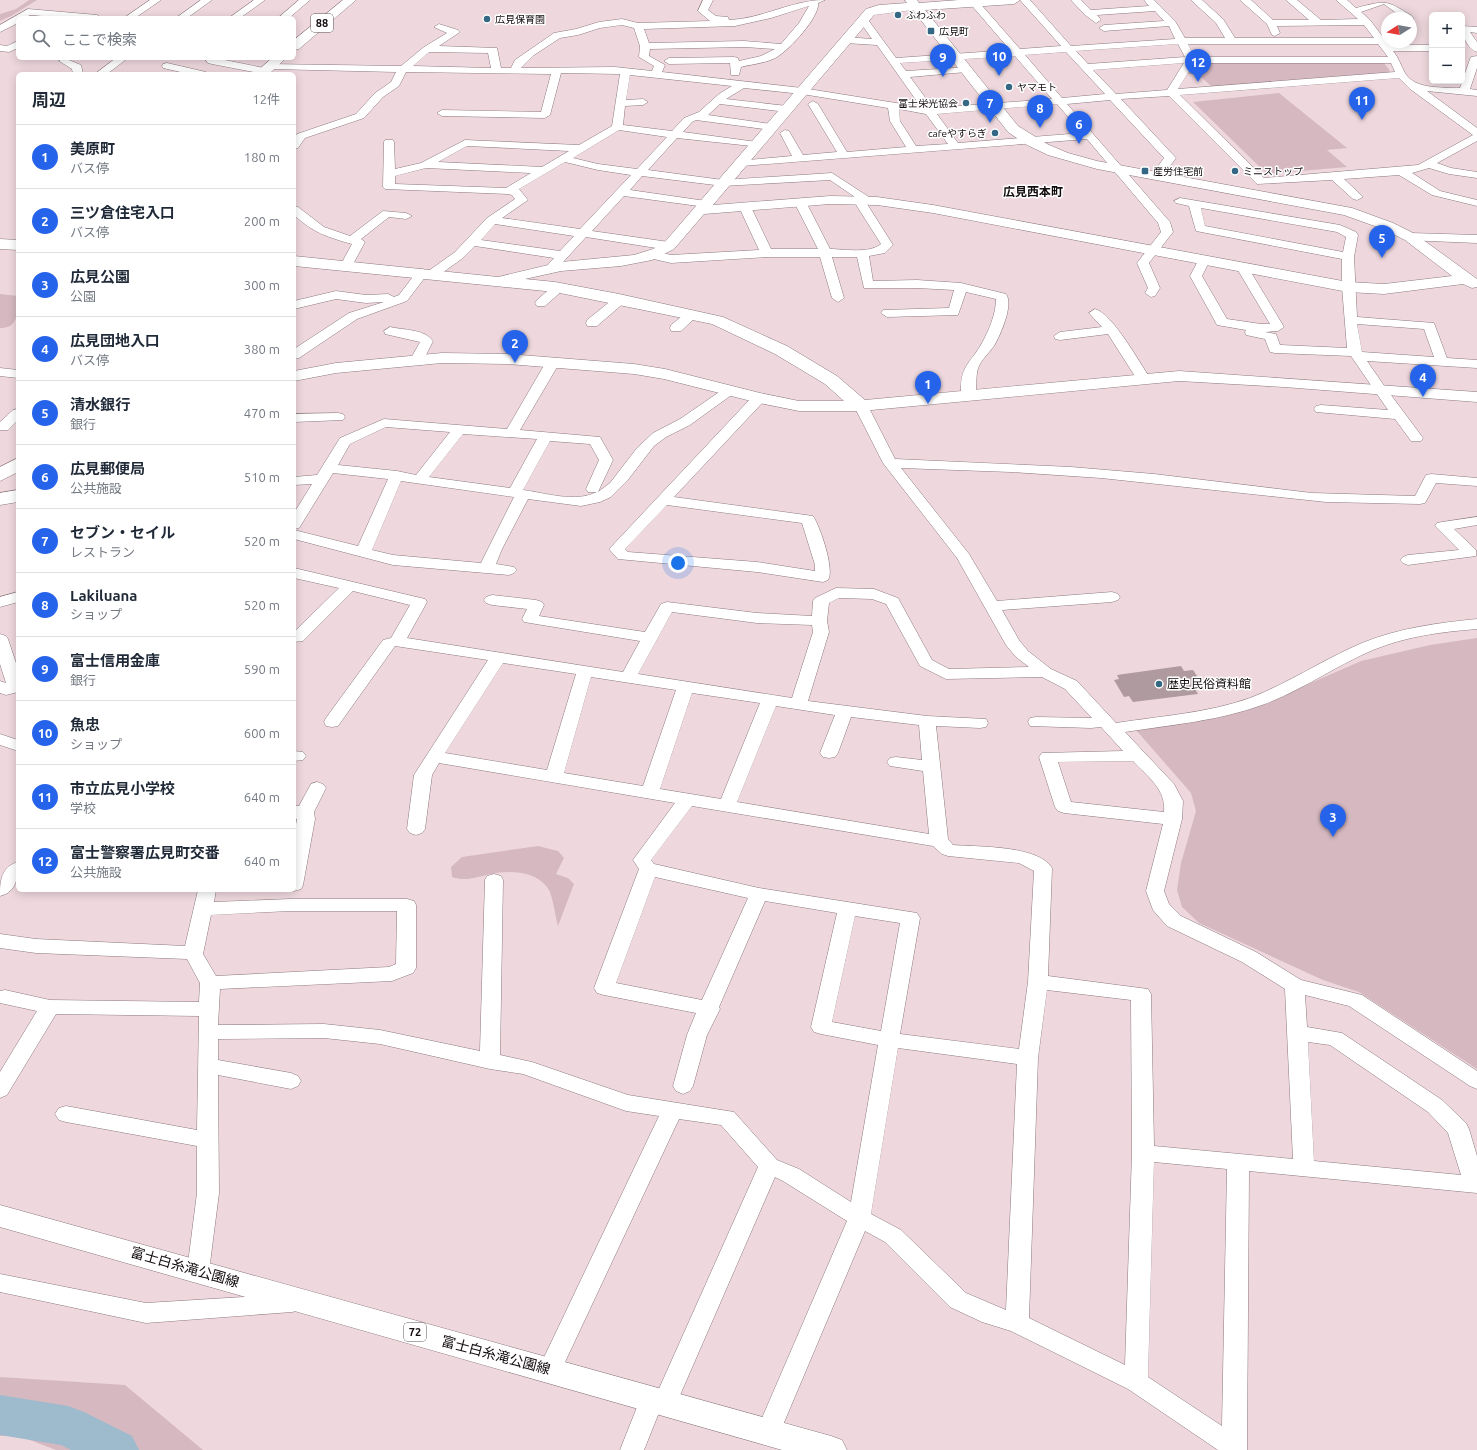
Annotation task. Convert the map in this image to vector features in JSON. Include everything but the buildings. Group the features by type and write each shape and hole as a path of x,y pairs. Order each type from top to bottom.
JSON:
{"street":[{"path":"131,16 156,0"},
{"path":"184,16 207,0"},
{"path":"237,16 260,0"},
{"path":"285,16 305,0"},
{"name":"88","path":"296,44 350,0"},
{"path":"708,0 702,11 709,17 742,22"},
{"path":"653,255 669,246 742,163 870,12 913,3 1014,0"},
{"path":"1025,0 1068,49 1087,67 1170,158 1157,176"},
{"path":"1076,0 1120,45"},
{"path":"1148,0 1172,23 1183,41 1191,60"},
{"path":"1196,0 1220,21 1232,41"},
{"path":"1244,0 1271,23 1290,60"},
{"path":"1291,0 1319,23"},
{"path":"1341,0 1355,10 1367,22 1395,60 1401,75 1414,87 1477,133"},
{"path":"1355,10 1386,0 1401,12"},
{"path":"514,71 519,62 530,53 558,35 578,32 599,25 622,22 638,26 726,24 768,16 788,8 816,1"},
{"path":"736,65 772,55 782,47 810,18 816,1"},
{"path":"973,1 1116,169 1164,222 1167,232 1143,263 1144,270 1154,288 1151,293"},
{"path":"913,3 1012,129 1028,141 1056,154 1077,161 1157,176 1258,188 1347,211 1388,226 1410,237 1471,283"},
{"path":"1088,12 1157,8"},
{"path":"21,16 28,12 36,12 63,16"},
{"path":"0,29 16,19"},
{"path":"863,19 955,146"},
{"path":"1271,23 1367,22"},
{"path":"1104,28 1172,23"},
{"path":"638,26 645,46 644,57 660,65 656,74"},
{"path":"296,143 301,136 360,116 379,95 395,84 403,69 427,49 455,32 440,27"},
{"path":"1464,92 1476,53 1462,29 1477,30"},
{"path":"845,40 880,42"},
{"path":"893,61 1183,41 1380,40 1429,48"},
{"path":"645,46 731,44 782,47"},
{"path":"0,48 9,49 16,45"},
{"path":"427,49 493,50 496,71"},
{"path":"1465,51 1476,53"},
{"path":"64,60 77,67 78,72"},
{"path":"103,72 120,60"},
{"path":"175,60 164,68 189,72"},
{"path":"211,60 269,67 496,71 625,71 802,91 930,111 1401,75"},
{"path":"669,61 734,60 738,84"},
{"path":"1087,67 1191,60 1395,60"},
{"path":"1171,92 1191,60"},
{"path":"902,74 966,69"},
{"path":"442,113 545,115 557,71"},
{"path":"617,127 622,103 625,71"},
{"path":"550,269 561,255 622,192 688,120 703,114 738,84"},
{"path":"1414,87 1477,93"},
{"path":"1171,92 1258,188"},
{"path":"717,101 787,109"},
{"path":"622,103 643,102"},
{"path":"813,104 844,155"},
{"path":"893,105 895,121 913,150"},
{"path":"695,117 771,127"},
{"path":"508,191 617,127 757,145"},
{"path":"785,133 799,158"},
{"path":"742,163 1089,136"},
{"path":"1258,188 1335,176 1421,168 1477,137"},
{"path":"296,354 353,316 390,304 403,298 426,274 459,255 491,220 507,207 522,200 516,192 508,191 389,187 389,142"},
{"path":"389,173 405,171 425,165 465,143 581,148"},
{"path":"500,281 550,269 653,255 671,259 767,253 862,253 881,250 887,245 864,200 832,176 723,183 598,167 564,159"},
{"path":"1428,164 1449,171 1477,175"},
{"path":"425,165 543,170"},
{"path":"1401,171 1436,193 1477,203"},
{"path":"1335,176 1357,197"},
{"path":"622,192 703,207 745,207 800,202 864,200 933,208 1348,287 1384,289 1471,283"},
{"path":"1180,201 1348,232 1352,235 1348,257 1348,287 1352,340 1356,354 1378,389 1416,438"},
{"path":"800,202 825,252 838,298"},
{"path":"1194,204 1200,229 1348,257"},
{"path":"745,207 767,253"},
{"path":"296,211 316,229 335,237 358,242 346,266"},
{"path":"352,240 387,214 406,216"},
{"path":"491,220 669,246"},
{"path":"1410,237 1477,239"},
{"path":"470,242 561,255"},
{"path":"0,244 16,245"},
{"path":"862,253 868,285 917,284 961,287 1002,297 1002,311 988,345 972,366 968,380 968,396"},
{"path":"1204,260 1196,276 1222,322 1261,328 1278,327 1242,267"},
{"path":"296,261 558,288 621,299 717,320 781,350 831,380 861,406 890,463 964,557 1012,642 1022,654 1045,672 1071,685 1168,788 1174,801 1173,819 1156,891 1160,906 1174,921 1249,957 1295,986 1355,1000 1477,1081"},
{"path":"887,313 954,312 961,287"},
{"path":"541,303 558,288"},
{"path":"296,305 336,295 366,299 403,298"},
{"path":"592,323 621,299"},
{"path":"1095,313 1112,330 1142,378"},
{"path":"676,328 691,315"},
{"path":"1351,320 1429,326 1442,362"},
{"path":"1235,329 1271,337 1275,349 1477,364"},
{"path":"1060,336 1112,330"},
{"path":"390,331 422,337 427,341 418,360"},
{"path":"296,375 336,368 418,360 480,358 553,362 665,374 759,398 799,406 861,406 1142,378 1179,376 1378,389 1475,399"},
{"path":"511,434 553,362"},
{"path":"0,372 16,374"},
{"path":"296,480 326,473 389,483 420,479 554,498 578,503 596,499 623,480 644,450 658,436 684,422 730,391"},
{"path":"664,500 808,519 823,565 823,576 757,567 622,556 616,550 759,398"},
{"path":"1321,409 1397,414"},
{"path":"2,428 16,415"},
{"path":"296,418 338,417"},
{"path":"2,428 16,424"},
{"path":"296,521 346,442 384,424 595,440 606,460 593,489"},
{"path":"420,479 425,465 439,447 459,430"},
{"path":"487,567 489,549 497,529 518,494 545,437"},
{"path":"890,463 1001,466 1048,469 1133,476 1202,486 1346,500 1420,500 1431,478 1477,482"},
{"path":"0,475 16,465"},
{"path":"363,552 369,525 377,505 389,483"},
{"path":"0,499 16,496"},
{"path":"1408,560 1471,553 1442,526 1477,521"},
{"path":"296,535 393,560 509,570"},
{"path":"296,573 419,602 397,641"},
{"path":"297,638 350,586"},
{"path":"799,704 821,632 819,621 822,601 836,593 874,594 892,601 926,662 946,674 1045,672"},
{"path":"991,606 1112,597"},
{"path":"0,602 16,598"},
{"path":"492,600 536,605 530,619 650,638"},
{"path":"628,677 667,607 757,618 819,621"},
{"path":"1036,722 1091,723 1108,725 1212,712 1253,702 1285,689 1357,652 1384,640 1409,632 1477,624"},
{"path":"0,639 16,688 6,690 0,686"},
{"path":"332,722 389,643 397,641 498,658 585,670 845,711 927,721 980,723"},
{"path":"416,829 423,775 498,658"},
{"path":"554,778 585,670"},
{"path":"650,792 686,686"},
{"path":"727,805 770,699"},
{"path":"829,753 845,711"},
{"path":"927,721 939,841"},
{"path":"0,738 16,745"},
{"path":"1137,756 1048,757 1064,807 1173,819"},
{"path":"434,757 939,841 948,850 1023,857 1043,868 1038,982 1028,1058 1017,1323"},
{"path":"896,762 932,767"},
{"path":"296,874 306,819 300,812 317,788"},
{"path":"688,799 675,814 642,860 648,869 759,894 910,918 859,1218 768,1432"},
{"path":"648,869 604,988 710,1009"},
{"path":"0,890 16,870"},
{"path":"490,1062 494,880"},
{"path":"193,954 207,892"},
{"path":"682,1086 697,1035 710,1009 759,894"},
{"path":"203,909 292,897 407,905 406,968 392,974 210,983"},
{"path":"847,909 821,1028 889,1040 1028,1058"},
{"path":"0,940 36,946 149,948 177,951 193,954 204,970 210,983 208,1009 208,1193 198,1271"},
{"path":"1038,982 1142,994 1143,1153 1136,1382"},
{"path":"1295,986 1304,1169"},
{"path":"5,997 50,1007 208,1009"},
{"path":"0,1090 50,1007"},
{"path":"208,1032 324,1031 380,1037 490,1062 525,1066 626,1103 727,1118 769,1166 792,1176 859,1218 893,1236 958,1300 990,1315 1017,1323 1136,1382 1234,1449"},
{"path":"1143,1153 1476,1185 1458,1129 1435,1106 1335,1038 1298,1033"},
{"path":"209,1066 291,1081"},
{"path":"550,1370 672,1111"},
{"path":"66,1114 207,1140"},
{"path":"1234,1449 1238,1163"},
{"path":"632,1450 659,1401 769,1166"},
{"name":"富士白糸滝公園線","path":"0,1216 826,1449"},
{"path":"0,1283 146,1313 274,1303 310,1303"}],"shaded area":[{"path":"29,0 37,0 0,21 0,14 16,9"},
{"path":"1195,63 1384,63 1390,71 1388,74 1212,87 1198,74 1188,74"},
{"path":"1279,93 1347,148 1327,150 1347,167 1267,174 1193,102"},
{"path":"0,294 16,296 16,318 11,325 0,328"},
{"path":"1477,638 1477,1069 1359,992 1323,980 1199,923 1182,907 1177,890 1181,863 1196,811 1191,793 1136,730 1260,705 1361,661 1430,645"},
{"path":"538,846 558,851 564,858 556,874 568,878 574,884 558,926 549,890 536,878 513,872 498,873 467,879 452,877 451,867 462,857"},
{"path":"0,1377 125,1385 203,1450 56,1450 17,1435 0,1436"}],"waterway":[{"path":"0,1415 68,1426 116,1450"}],"place":[{"name":"ふわふわ","path":"898,15"},
{"name":"広見保育園","path":"487,19"},
{"name":"広見町","path":"931,31"},
{"name":"魚忠","path":"999,76"},
{"name":"富士信用金庫","path":"943,77"},
{"name":"富士警察署広見町交番","path":"1198,82"},
{"name":"ヤマモト","path":"1009,87"},
{"name":"富士栄光協会","path":"966,103"},
{"name":"市立広見小学校","path":"1362,120"},
{"name":"セブン・セイル","path":"990,123"},
{"name":"Lakiluana","path":"1040,128"},
{"name":"cafeやすらぎ","path":"995,133"},
{"name":"広見郵便局","path":"1079,144"},
{"name":"産労住宅前","path":"1145,171"},
{"name":"ミニストップ","path":"1235,171"},
{"name":"清水銀行","path":"1382,258"},
{"name":"三ツ倉住宅入口","path":"515,363"},
{"name":"広見団地入口","path":"1423,397"},
{"name":"美原町","path":"928,404"},
{"name":"歴史民俗資料館","path":"1159,684"},
{"name":"広見公園","path":"1333,837"}],"district":[{"name":"広見西本町","path":"1033,192"}]}
